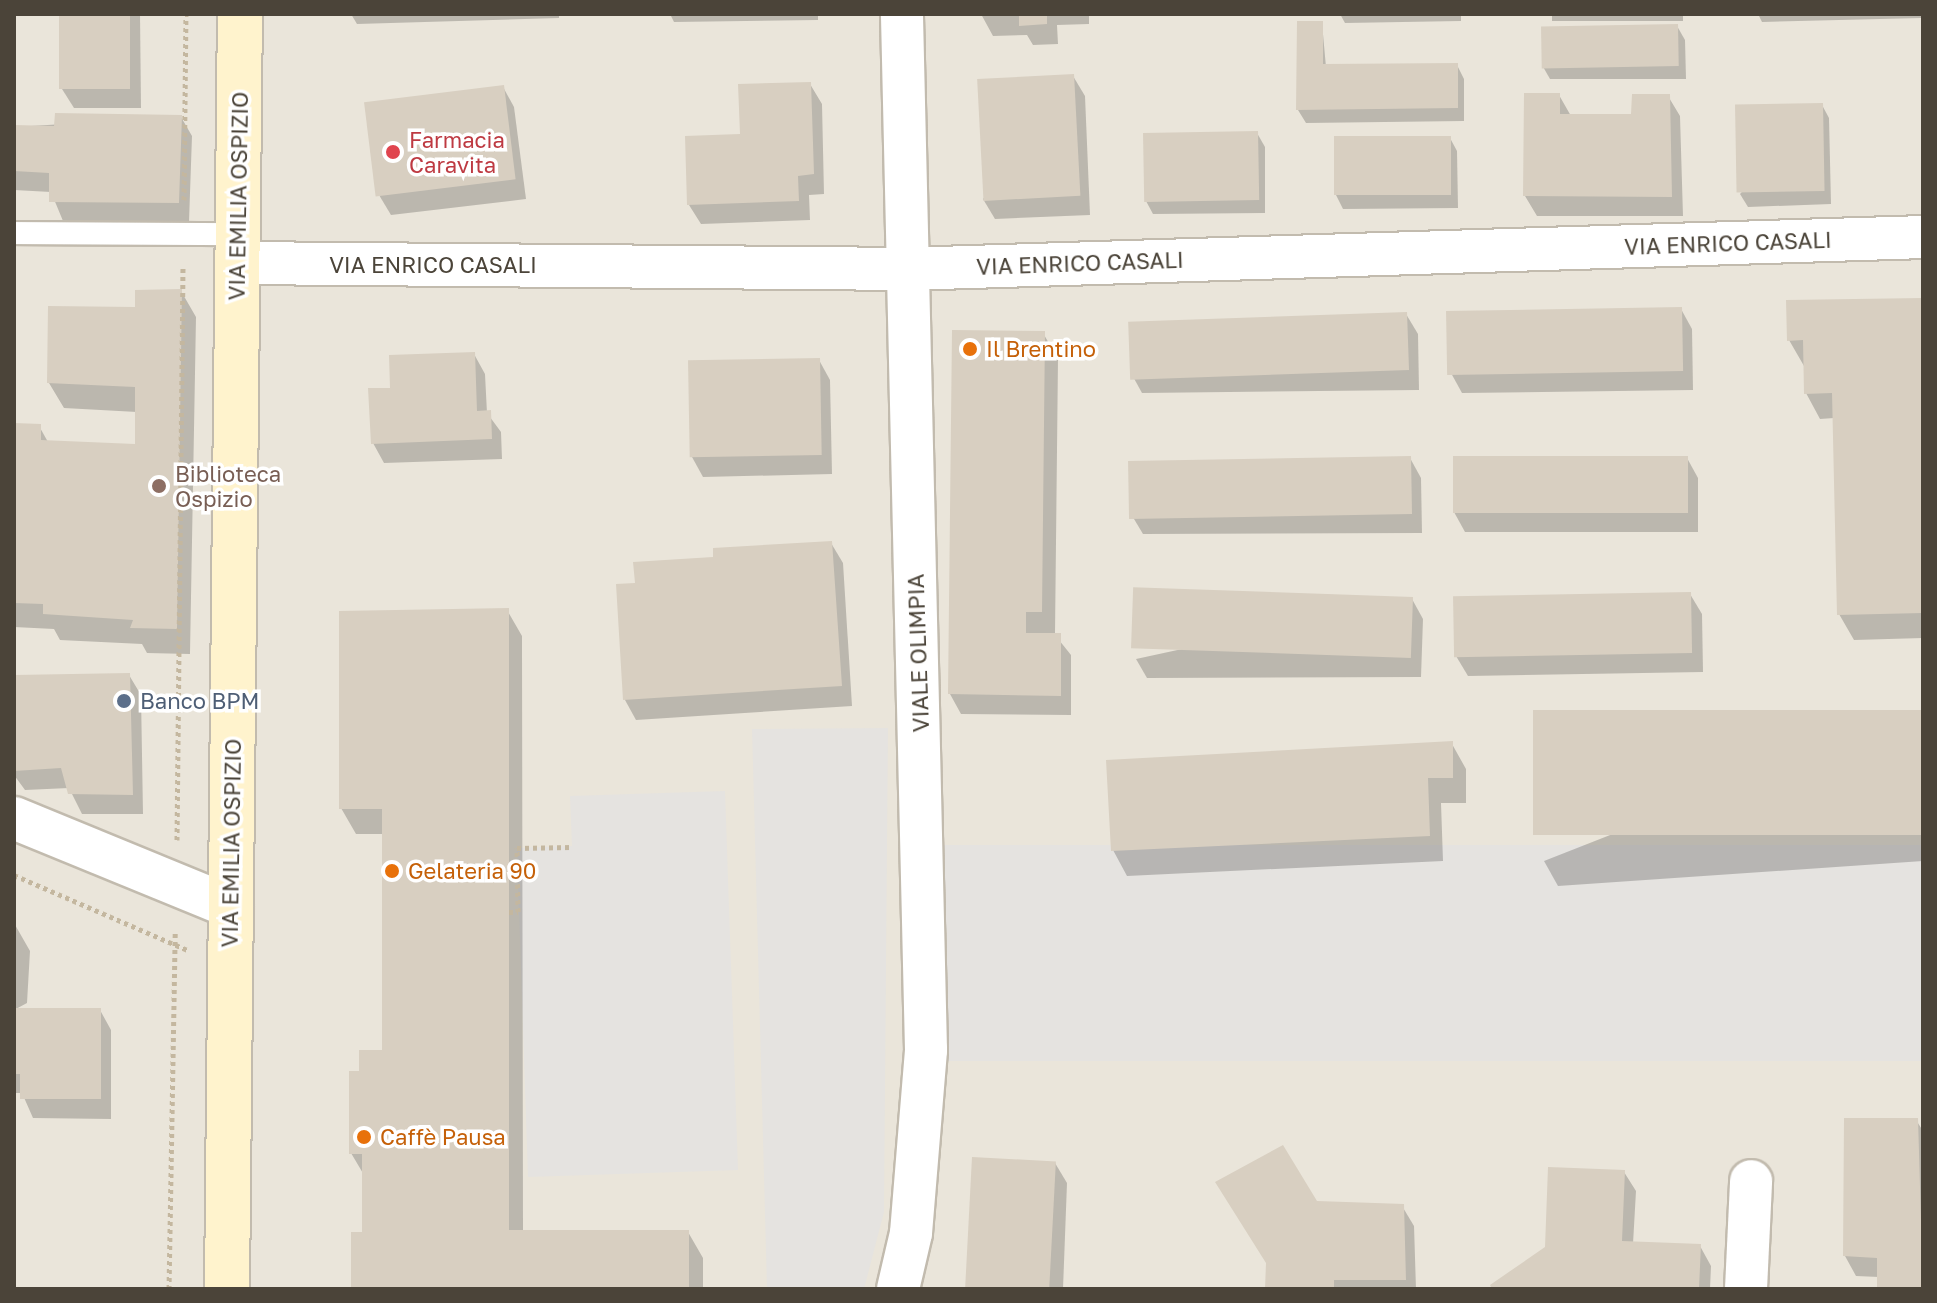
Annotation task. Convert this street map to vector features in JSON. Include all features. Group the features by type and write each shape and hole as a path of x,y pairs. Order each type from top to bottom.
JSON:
{"main road":[{"name":"VIA EMILIA OSPIZIO","path":"227,1289 240,14"}],"street":[{"name":"VIALE OLIMPIA","path":"898,1289 911,1233 926,1050 902,14"},
{"name":"VIA ENRICO CASALI","path":"238,248 906,269 1923,237"},
{"path":"14,818 231,907"},
{"path":"1746,1289 1751,1181"}],"lane":[{"path":"14,233 183,234 238,248"}],"path":[{"path":"169,1289 186,14"},
{"path":"509,912 518,912 517,848 572,847"},
{"path":"14,875 230,969"}],"shaded area":[{"path":"14,14 1923,14 1923,1289 14,1289"},
{"path":"888,728 884,1212 864,1289 767,1289 752,729"},
{"path":"725,791 738,1170 528,1177 517,848 572,846 570,796"},
{"path":"940,845 1923,845 1923,1061 940,1061"}],"building":[{"path":"59,14 130,14 130,89 59,89"},
{"path":"1019,14 1047,14 1047,24 1019,26"},
{"path":"1297,21 1323,21 1323,64 1458,63 1458,108 1296,110"},
{"path":"1678,24 1679,66 1542,68 1541,26"},
{"path":"1074,74 1080,196 984,201 977,79"},
{"path":"811,82 814,174 798,176 799,201 687,205 685,136 740,134 738,84"},
{"path":"504,85 516,179 376,196 364,102"},
{"path":"1524,93 1560,93 1560,114 1631,114 1632,94 1670,94 1672,197 1523,196"},
{"path":"1823,103 1825,191 1737,193 1735,105"},
{"path":"55,113 182,115 179,203 49,202 49,173 14,171 14,125 54,126"},
{"path":"1258,131 1259,200 1144,202 1143,133"},
{"path":"1334,136 1451,136 1451,195 1334,195"},
{"path":"182,289 177,629 130,628 133,620 43,614 43,604 14,603 14,423 41,424 41,440 135,444 135,387 47,383 48,306 135,307 135,290"},
{"path":"1923,298 1923,613 1837,615 1832,393 1804,394 1803,340 1787,341 1786,300"},
{"path":"1682,307 1683,371 1447,375 1446,311"},
{"path":"1407,312 1409,370 1130,380 1128,322"},
{"path":"952,330 1045,331 1042,612 1026,612 1026,633 1061,633 1061,696 948,694"},
{"path":"475,352 477,411 491,410 492,439 371,444 368,388 390,388 389,355"},
{"path":"820,358 822,455 690,457 688,360"},
{"path":"1411,456 1412,514 1129,519 1128,461"},
{"path":"1453,456 1688,456 1688,513 1453,513"},
{"path":"832,541 842,686 623,700 616,584 635,583 633,562 713,557 713,548"},
{"path":"1133,587 1413,597 1411,658 1131,648"},
{"path":"1691,592 1692,653 1454,657 1453,596"},
{"path":"509,608 509,1230 689,1230 689,1289 351,1289 351,1232 362,1232 362,1154 349,1154 349,1071 359,1071 359,1050 382,1050 382,809 339,809 339,611"},
{"path":"130,673 133,795 68,794 61,768 14,771 14,675"},
{"path":"1533,710 1923,710 1923,835 1533,835"},
{"path":"1453,741 1453,778 1428,778 1430,836 1111,851 1106,760"},
{"path":"14,1008 101,1008 101,1099 20,1099 20,1074 14,1074"},
{"path":"1844,1118 1918,1118 1923,1289 1877,1289 1877,1258 1843,1256"},
{"path":"1283,1145 1317,1201 1404,1204 1406,1280 1334,1280 1334,1289 1265,1289 1266,1263 1215,1182"},
{"path":"972,1157 1056,1161 1049,1289 965,1289"},
{"path":"1548,1167 1625,1170 1622,1241 1701,1244 1699,1289 1492,1289 1490,1285 1545,1247"}],"place":[{"name":"Farmacia Caravita","path":"393,152"},
{"name":"Il Brentino","path":"970,349"},
{"name":"Biblioteca Ospizio","path":"159,486"},
{"name":"Banco BPM","path":"124,701"},
{"name":"Gelateria 90","path":"392,871"},
{"name":"Caffè Pausa","path":"364,1137"}]}
